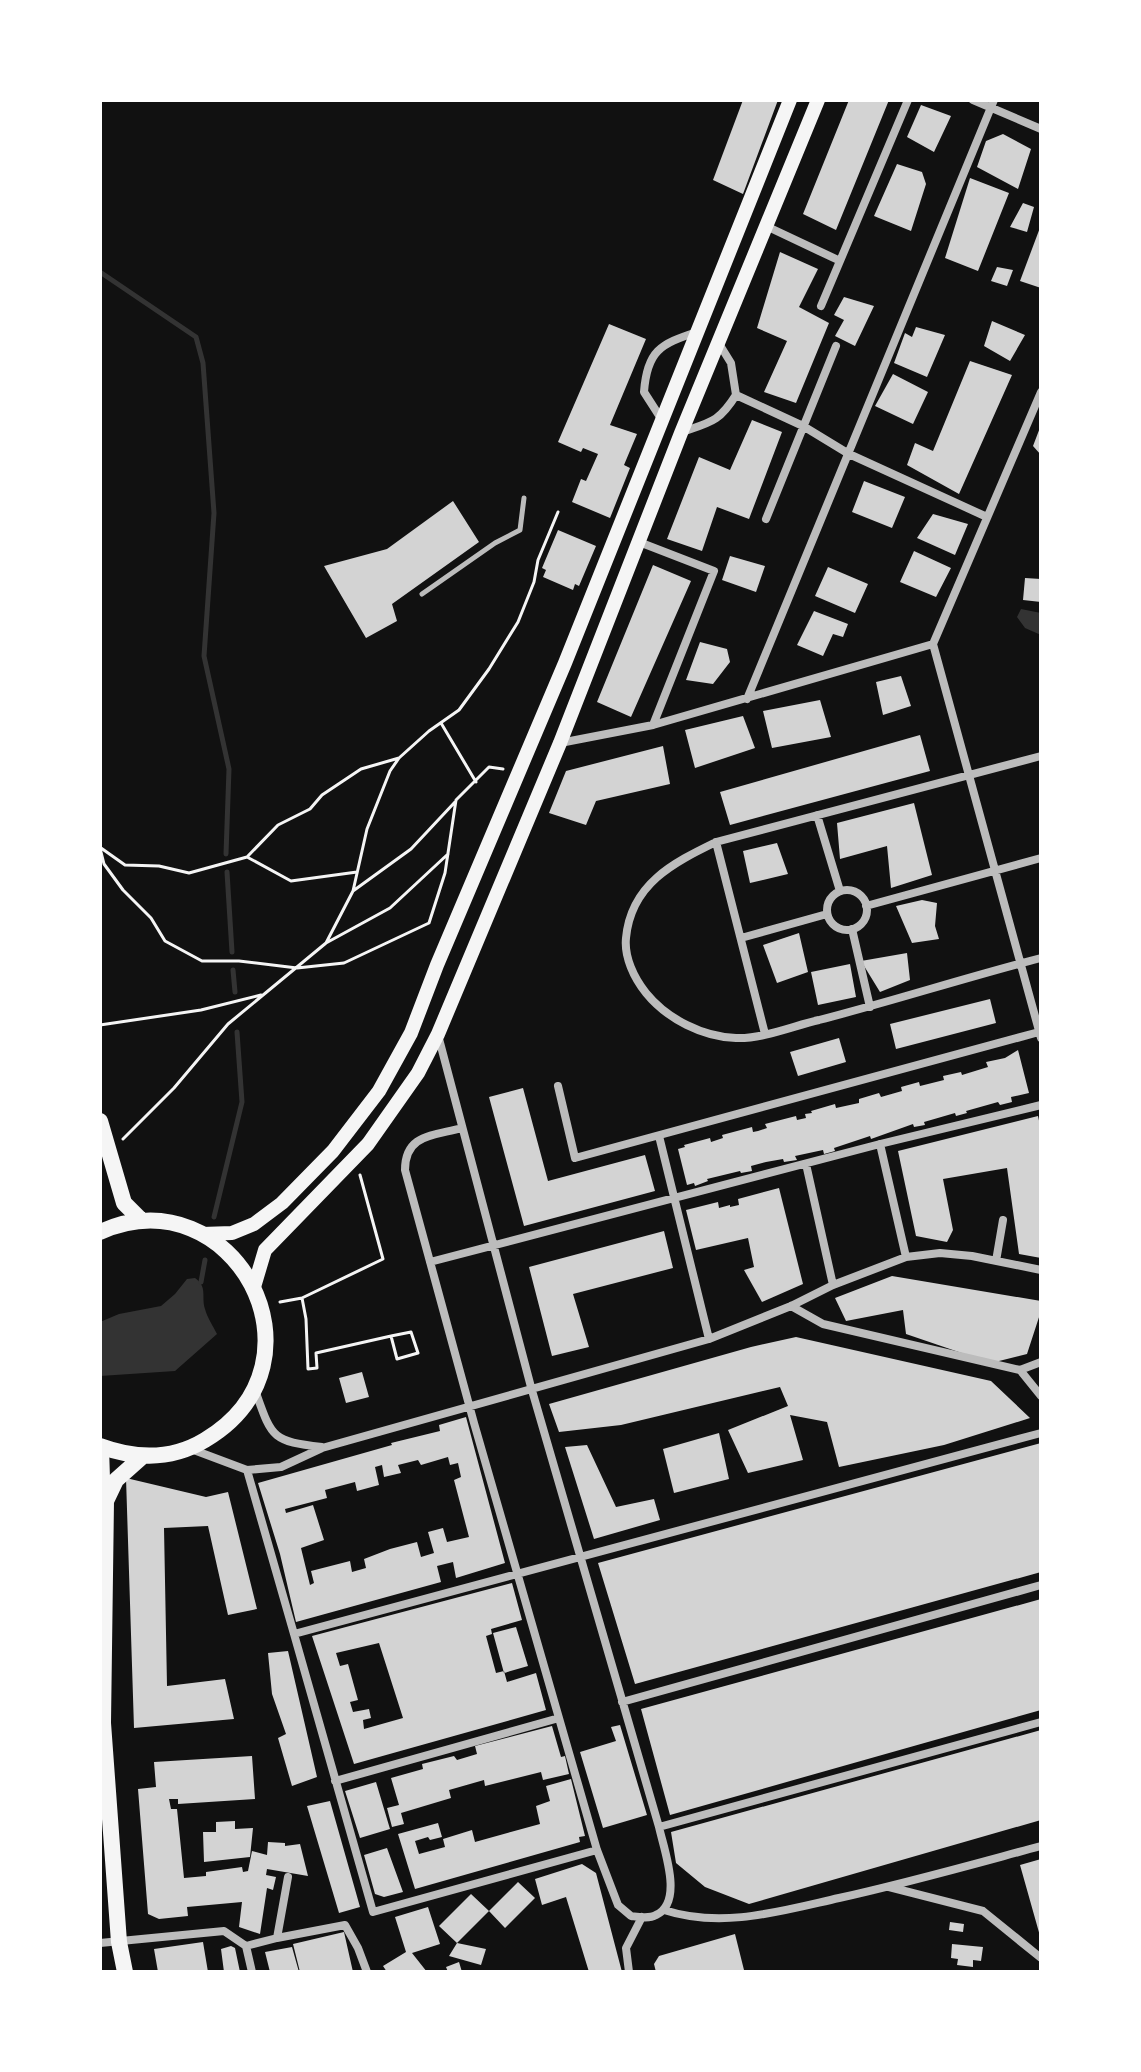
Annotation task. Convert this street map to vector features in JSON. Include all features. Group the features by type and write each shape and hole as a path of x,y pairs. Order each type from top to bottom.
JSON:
{"main road":[{"path":"202,1234 232,1233 254,1224 282,1203 333,1151 379,1091 411,1033 790,100"},
{"path":"254,1287 265,1250 368,1144 418,1073 438,1034 560,743 681,433 818,100"},
{"path":"100,1121 124,1203 142,1221"},
{"path":"100,1232 142,1221 173,1224 202,1234 237,1261 254,1287 263,1311 266,1340 263,1366 255,1390 242,1411 226,1428 190,1449 143,1456 121,1454 100,1446 106,1501 103,1723 119,1942 125,1972"},
{"path":"106,1501 116,1480 143,1456"}],"street":[{"path":"821,306 908,100"},
{"path":"973,100 993,104 1041,129"},
{"path":"747,699 993,104"},
{"path":"766,226 838,260"},
{"path":"662,421 644,392 650,361 659,347 698,332"},
{"path":"681,433 724,414 736,395 731,363 718,342"},
{"path":"766,519 836,346"},
{"path":"558,1086 575,1158 1040,1035 1037,1011 1020,963 933,644 1041,392"},
{"path":"736,395 803,426 849,454 987,517"},
{"path":"639,542 714,571 653,725"},
{"path":"560,743 653,725 933,644"},
{"path":"1041,756 716,842 671,864 642,893 628,919 625,944 630,966 640,987 654,1004 690,1026 736,1038 765,1034 870,1007 1041,958"},
{"path":"817,815 840,891"},
{"path":"716,842 765,1034"},
{"path":"866,906 1041,858"},
{"path":"840,891 857,893 866,906 862,923 852,929 839,928 827,914 831,898 840,891"},
{"path":"741,938 827,914"},
{"path":"852,929 870,1007"},
{"path":"438,1034 531,1387 659,1827 671,1883 670,1899 664,1910 651,1917 631,1916 618,1905 597,1850 405,1170 405,1154 416,1140 462,1128"},
{"path":"430,1262 1041,1105"},
{"path":"659,1136 709,1339"},
{"path":"880,1144 906,1257"},
{"path":"806,1164 833,1285"},
{"path":"996,1261 1003,1220"},
{"path":"190,1449 247,1470 281,1467 322,1448 709,1339 906,1257 940,1253 1041,1270"},
{"path":"791,1306 823,1324 1020,1370 1041,1362"},
{"path":"1020,1370 1041,1396"},
{"path":"255,1390 267,1425 280,1439 287,1443 322,1448"},
{"path":"294,1634 1041,1433"},
{"path":"247,1470 373,1912 597,1850"},
{"path":"622,1702 1041,1585"},
{"path":"335,1781 559,1718"},
{"path":"659,1827 1041,1722"},
{"path":"664,1910 688,1918 755,1917 889,1887 1041,1846"},
{"path":"277,1938 288,1877"},
{"path":"889,1887 983,1911 1041,1958"},
{"path":"629,1972 626,1948 642,1917"},
{"path":"246,1946 345,1925 367,1972"},
{"path":"100,1943 224,1931 246,1946 252,1972"}],"lane":[{"path":"422,594 495,543 520,530 524,498"}],"path":[{"path":"326,943 353,891 367,829 390,771 399,758 459,710 489,669 518,622 558,512"},
{"path":"441,723 476,782"},
{"path":"100,848 125,865 159,866 189,873 247,857 278,825 310,809 322,795 361,769 399,758"},
{"path":"353,891 411,849 489,767 519,772"},
{"path":"100,848 104,864 123,890 151,918 165,941 202,961 239,961 297,968 344,963 429,923 448,854 456,800"},
{"path":"107,1151 129,1134 174,1088 228,1024 326,943 390,908 448,854"},
{"path":"247,857 291,881 357,872"},
{"path":"100,1025 201,1010 263,994"},
{"path":"280,1302 302,1298 383,1259 360,1175"},
{"path":"302,1298 308,1369 317,1368 316,1353 391,1336 411,1332 418,1353 397,1359 391,1336"}],"shaded area":[{"path":"1021,609 1041,613 1041,635 1025,628 1017,617"},
{"path":"195,1278 201,1285 206,1312 217,1334 175,1371 100,1376 100,1322 119,1314 161,1306 187,1279"}],"building":[{"path":"743,100 778,100 743,194 713,180"},
{"path":"849,100 889,100 836,230 803,214"},
{"path":"921,105 951,116 934,152 907,137"},
{"path":"1003,134 1031,149 1018,189 977,167 986,141"},
{"path":"897,164 922,172 926,184 911,231 874,216"},
{"path":"970,178 1009,193 978,271 945,258"},
{"path":"1023,203 1034,207 1027,232 1010,227"},
{"path":"1041,225 1041,288 1020,281"},
{"path":"780,252 818,269 799,307 829,323 796,403 764,392 787,341 757,328"},
{"path":"997,267 1013,270 1007,286 991,281"},
{"path":"844,297 874,306 855,346 835,336 844,320 834,315"},
{"path":"992,321 1025,335 1010,361 984,346"},
{"path":"609,324 646,339 610,425 637,434 624,465 630,468 610,518 572,502 581,479 586,481 598,454 583,448 581,452 558,442"},
{"path":"916,327 945,335 927,377 894,363 905,333 912,337"},
{"path":"970,361 1012,375 959,494 907,465 915,443 933,451"},
{"path":"893,374 928,392 913,424 875,406"},
{"path":"752,420 782,432 749,519 717,507 702,551 667,539 699,457 730,470"},
{"path":"1041,425 1041,455 1033,446"},
{"path":"864,481 905,497 892,528 852,512"},
{"path":"453,501 479,542 392,604 397,621 366,638 324,566 387,549"},
{"path":"933,514 968,524 955,555 917,538"},
{"path":"558,530 596,546 579,586 575,584 573,590 543,577 546,570 542,568"},
{"path":"914,551 951,568 936,597 900,582"},
{"path":"730,556 765,566 756,592 722,580"},
{"path":"653,565 691,581 631,717 597,702"},
{"path":"828,567 868,584 855,613 815,596"},
{"path":"1025,578 1041,579 1041,602 1023,600"},
{"path":"814,611 848,624 843,637 833,634 823,656 797,645"},
{"path":"700,642 727,649 730,662 713,684 686,680"},
{"path":"901,676 911,706 883,715 876,682"},
{"path":"820,700 831,737 772,748 763,711"},
{"path":"743,716 755,748 695,768 685,730"},
{"path":"920,735 930,771 730,825 720,792"},
{"path":"663,746 670,784 596,801 586,825 549,813 566,771"},
{"path":"914,803 932,875 891,888 887,846 840,859 837,823"},
{"path":"777,843 788,874 750,883 743,851"},
{"path":"922,900 937,903 935,926 939,939 912,943 896,906"},
{"path":"799,933 808,972 777,983 763,945"},
{"path":"907,953 910,980 880,992 861,961"},
{"path":"850,964 856,997 818,1005 811,972"},
{"path":"990,999 996,1023 896,1049 890,1024"},
{"path":"839,1038 846,1062 798,1076 790,1052"},
{"path":"1018,1050 1029,1093 1011,1097 1012,1102 1000,1105 998,1102 956,1116 955,1113 924,1122 925,1125 914,1127 913,1124 834,1148 835,1151 824,1154 823,1150 795,1156 797,1160 766,1162 751,1166 752,1171 707,1179 695,1186 694,1183 687,1185 678,1149 684,1145 710,1138 711,1142 723,1138 722,1135 752,1127 753,1132 758,1131 767,1128 765,1124 796,1116 797,1120 806,1118 805,1114 811,1111 835,1104 836,1108 859,1103 859,1099 879,1093 881,1097 919,1082 920,1086 944,1080 943,1076 961,1072 962,1075 988,1067 986,1062 1005,1058"},
{"path":"523,1088 548,1181 645,1155 655,1191 524,1226 489,1097"},
{"path":"1038,1116 1041,1130 1041,1258 1019,1254 1007,1168 943,1179 953,1230 947,1242 916,1236 898,1151"},
{"path":"779,1188 803,1284 762,1302 744,1270 754,1267 748,1238 696,1250 686,1210 718,1202 719,1208 739,1205 738,1199"},
{"path":"664,1231 673,1268 573,1294 589,1347 552,1356 529,1267"},
{"path":"892,1276 1041,1301 1041,1311 1027,1354 991,1363 906,1334 903,1310 846,1321 835,1298"},
{"path":"796,1337 991,1381 1030,1418 944,1445 839,1467 827,1422 790,1415 803,1460 748,1473 728,1430 788,1406 780,1387 621,1425 559,1432 549,1404 751,1347"},
{"path":"362,1372 369,1397 346,1403 339,1378"},
{"path":"466,1417 505,1563 456,1578 453,1562 437,1566 441,1582 296,1622 280,1554 258,1483 440,1431 439,1425","holes":["448,1457 450,1465 458,1463 461,1477 454,1480 469,1537 447,1542 443,1528 428,1532 434,1553 421,1557 417,1542 364,1559 366,1568 352,1572 350,1561 311,1571 314,1583 310,1585 301,1548 324,1540 313,1505 286,1513 285,1509 327,1498 325,1490 355,1482 357,1491 379,1485 375,1467 382,1465 384,1477 401,1473 398,1465 418,1460 421,1465"]},
{"path":"719,1433 729,1479 674,1493 663,1449"},
{"path":"1041,1443 1041,1572 635,1684 598,1563"},
{"path":"587,1445 616,1507 654,1499 660,1520 594,1539 565,1447"},
{"path":"126,1478 206,1497 228,1492 257,1609 228,1615 208,1526 164,1528 167,1686 225,1679 234,1719 134,1728"},
{"path":"512,1583 522,1620 491,1629 492,1634 486,1636 496,1673 504,1671 507,1682 536,1673 546,1710 354,1764 312,1636","holes":["379,1643 403,1718 364,1729 363,1720 371,1718 369,1709 353,1712 350,1702 358,1700 348,1664 340,1666 336,1653"]},
{"path":"1041,1599 1041,1710 670,1815 641,1709"},
{"path":"516,1627 528,1666 504,1673 493,1633"},
{"path":"288,1651 317,1777 292,1786 278,1738 286,1734 272,1694 268,1653"},
{"path":"620,1725 647,1815 603,1828 580,1752 616,1741 611,1727"},
{"path":"552,1726 569,1774 543,1780 541,1772 485,1786 484,1780 449,1790 451,1798 401,1813 404,1824 392,1827 387,1808 399,1805 391,1778 423,1769 422,1764 477,1754 475,1746"},
{"path":"1041,1730 1041,1820 749,1904 705,1887 676,1863 671,1832"},
{"path":"252,1756 255,1799 178,1804 178,1799 169,1799 171,1809 177,1809 184,1878 242,1867 243,1872 248,1871 252,1851 267,1855 268,1842 285,1843 285,1846 300,1844 308,1876 267,1869 266,1875 276,1877 273,1890 267,1888 260,1934 239,1927 242,1902 187,1907 188,1916 159,1919 148,1914 138,1789 156,1787 154,1762"},
{"path":"571,1779 585,1836 579,1837 580,1842 415,1889 398,1834 438,1823 442,1837 415,1841 419,1854 445,1847 443,1839 472,1830 475,1842 540,1824 536,1806 550,1801 546,1786"},
{"path":"376,1782 390,1829 360,1838 345,1791"},
{"path":"330,1801 360,1907 339,1913 307,1806"},
{"path":"235,1821 235,1829 253,1828 250,1857 204,1862 203,1832 216,1832 216,1822"},
{"path":"387,1848 403,1892 384,1897 375,1894 364,1855"},
{"path":"1041,1859 1041,1936 1040,1936 1020,1865"},
{"path":"582,1864 596,1873 622,1972 589,1972 566,1897 542,1905 535,1879"},
{"path":"518,1882 535,1898 505,1928 489,1911"},
{"path":"471,1894 489,1911 457,1943 439,1926"},
{"path":"428,1907 440,1944 412,1953 427,1972 387,1972 383,1966 406,1952 395,1917"},
{"path":"950,1922 964,1924 963,1932 949,1930"},
{"path":"344,1932 353,1972 300,1972 293,1944"},
{"path":"735,1934 744,1970 656,1972 654,1964 659,1956"},
{"path":"203,1942 208,1972 158,1972 154,1949"},
{"path":"457,1943 486,1949 481,1965 449,1956"},
{"path":"952,1944 983,1947 981,1961 973,1960 973,1967 957,1965 958,1959 951,1958"},
{"path":"292,1947 299,1972 270,1972 265,1952"},
{"path":"235,1948 240,1972 224,1972 221,1949"},
{"path":"459,1962 462,1972 448,1972 446,1967"}],"waterway":[{"path":"100,272 196,337 203,363 214,513 204,656 229,769 226,854"},
{"path":"227,872 232,952"},
{"path":"233,970 235,992"},
{"path":"214,1217 242,1102 237,1032"},
{"path":"201,1282 205,1260"}]}
